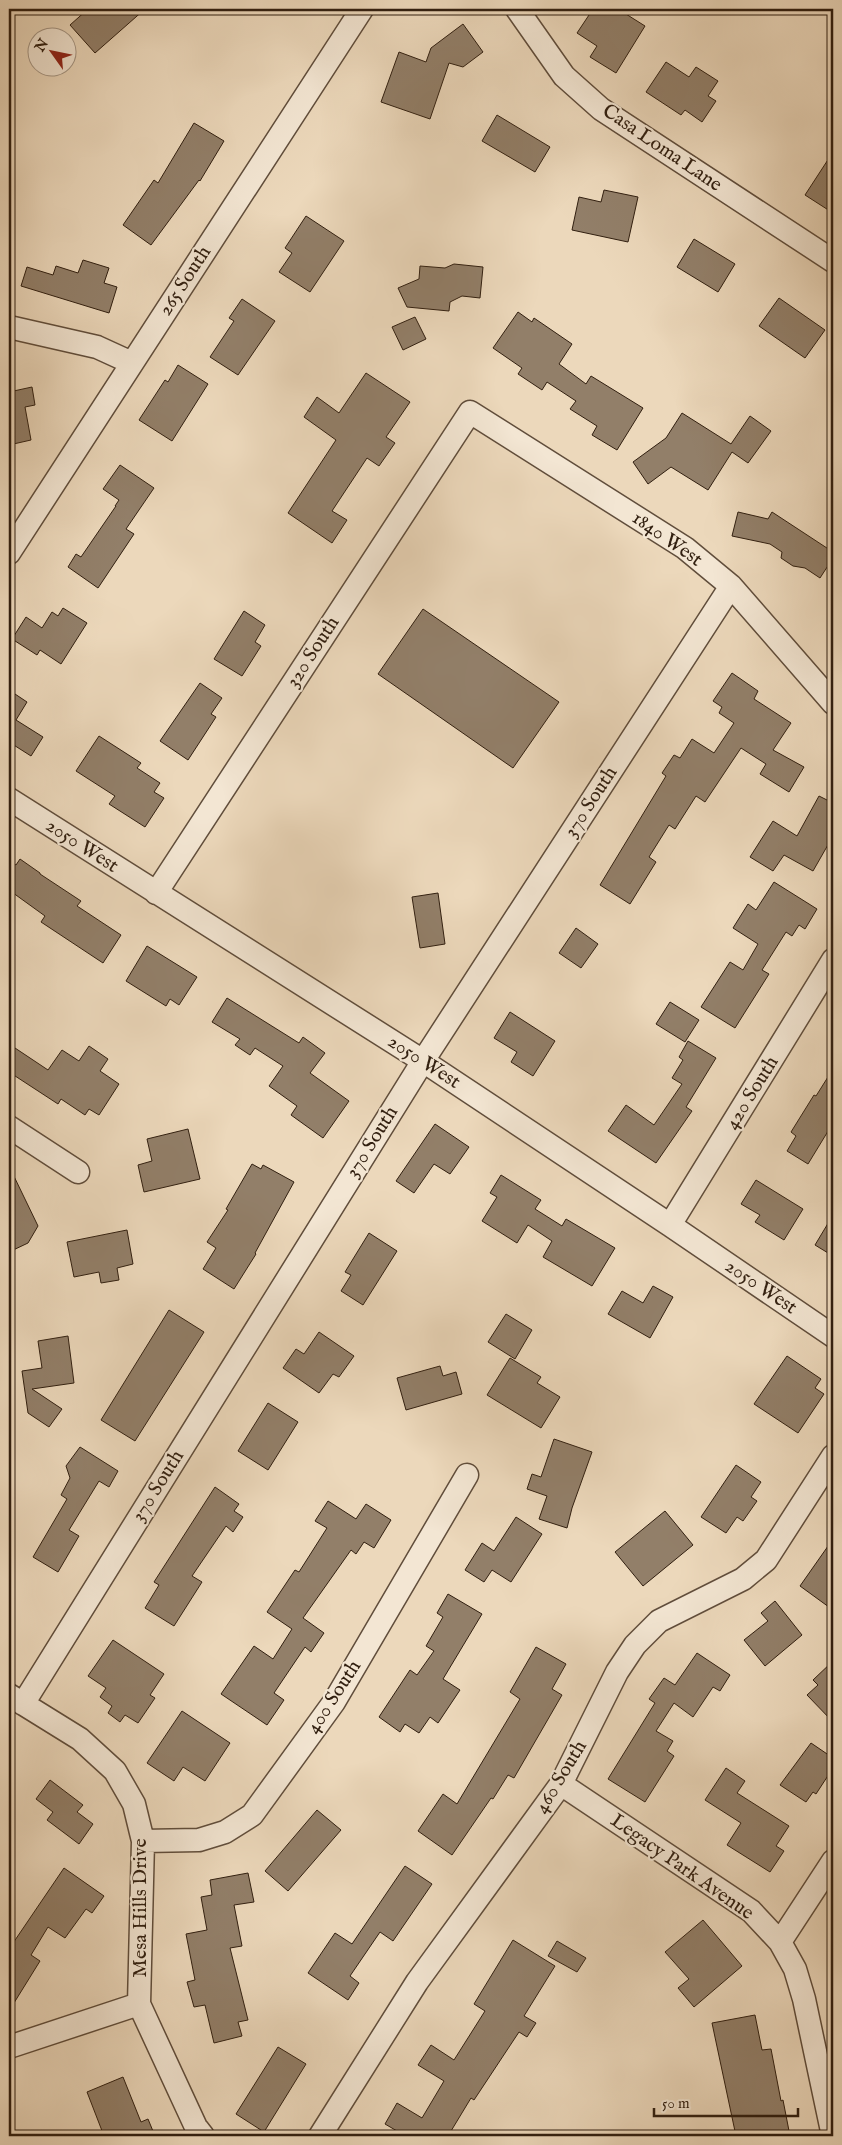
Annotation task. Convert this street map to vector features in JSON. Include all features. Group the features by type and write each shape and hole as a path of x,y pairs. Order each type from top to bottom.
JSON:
{"street":[{"name":"265 South","path":"9,553 362,9"},
{"name":"Casa Loma Lane","path":"517,9 564,76 602,109 833,261"},
{"path":"9,327 97,347 132,363"},
{"name":"1840 West","path":"470,412 685,548 731,586 833,703"},
{"name":"320 South","path":"156,894 470,412"},
{"name":"370 South","path":"16,1700 423,1061 731,586"},
{"name":"2050 West","path":"9,799 156,894 423,1061 833,1336"},
{"name":"420 South","path":"670,1225 833,960"},
{"path":"9,1128 78,1172"},
{"name":"460 South","path":"320,2136 417,1982 561,1784 617,1672 635,1645 659,1621 743,1579 766,1560 833,1456"},
{"name":"400 South","path":"143,1841 199,1840 225,1832 252,1815 334,1702 467,1475"},
{"name":"Mesa Hills Drive","path":"16,1700 80,1739 114,1771 134,1804 143,1841 139,2004 196,2127 203,2136"},
{"name":"Legacy Park Avenue","path":"561,1784 751,1911 780,1942 795,1969 804,1999 833,2136"},
{"path":"780,1942 833,1861"},
{"path":"9,2047 139,2004"}],"building":[{"path":"88,9 145,9 95,53 78,34 78,28 73,28 70,25"},
{"path":"593,9 618,9 645,26 616,73 590,57 597,46 577,33"},
{"path":"463,24 483,52 463,67 449,63 430,119 381,102 399,52 426,62 431,48"},
{"path":"666,62 689,77 696,67 718,81 708,96 716,101 702,122 685,110 681,115 646,92"},
{"path":"497,115 550,147 535,172 482,141"},
{"path":"194,123 224,141 200,181 151,245 123,225 154,180 158,183"},
{"path":"833,152 833,213 805,195"},
{"path":"604,190 638,197 628,242 572,230 579,197 601,202"},
{"path":"306,216 344,241 310,292 279,272 292,253 285,248"},
{"path":"694,239 735,264 718,292 677,267"},
{"path":"83,260 109,268 104,283 117,287 109,313 21,286 27,267 53,275 56,266 78,273"},
{"path":"454,264 483,267 480,298 462,296 450,302 449,311 407,307 398,288 419,279 420,266 445,268"},
{"path":"779,298 825,330 805,358 759,326"},
{"path":"242,299 275,321 238,375 210,357 234,321 229,318"},
{"path":"518,312 532,322 534,318 572,344 559,364 586,384 591,376 643,408 617,450 592,435 597,426 570,409 576,401 547,382 542,390 518,374 522,368 493,348"},
{"path":"415,317 426,339 403,350 392,327"},
{"path":"178,365 208,384 172,441 139,420 165,380 168,382"},
{"path":"366,373 410,402 386,437 395,443 379,466 367,458 332,511 347,520 332,543 288,513 336,440 304,417 317,397 339,413"},
{"path":"32,387 35,405 25,407 31,440 9,445 9,392"},
{"path":"682,413 731,444 750,416 771,431 748,463 732,452 708,490 671,467 648,484 633,462 666,438"},
{"path":"120,465 154,488 126,529 134,534 98,588 68,567 76,554 81,557 116,506 119,500 103,489"},
{"path":"738,512 768,519 772,512 833,552 833,558 820,578 805,568 793,566 781,558 782,552 770,544 732,536"},
{"path":"63,608 87,623 61,664 40,650 37,655 12,639 26,617 42,628 52,612 58,616"},
{"path":"423,609 559,702 513,768 378,674"},
{"path":"244,611 265,625 255,642 261,646 242,676 214,659"},
{"path":"732,673 758,691 754,699 791,723 773,750 804,767 789,792 760,774 766,764 741,748 705,802 696,796 675,829 669,825 649,857 656,862 630,904 600,885 666,776 662,773 674,755 680,758 692,739 714,753 734,723 719,713 722,707 713,701"},
{"path":"200,683 222,698 211,714 216,717 188,760 160,741"},
{"path":"9,690 27,702 16,720 43,737 31,756 9,742"},
{"path":"99,736 141,763 137,768 160,783 154,792 164,798 145,827 109,804 115,796 76,771"},
{"path":"819,796 833,803 833,845 829,843 813,871 784,855 773,871 750,857 773,821 797,836"},
{"path":"20,859 81,901 77,906 121,935 103,963 41,922 45,916 9,890 9,861 16,865"},
{"path":"774,882 817,909 805,929 799,925 792,936 786,932 762,970 769,974 735,1028 701,1007 730,962 743,970 758,944 733,928 748,904 756,910"},
{"path":"438,893 445,944 420,948 412,897"},
{"path":"576,928 598,944 581,968 559,953"},
{"path":"147,946 197,977 179,1005 170,999 166,1006 126,981"},
{"path":"227,998 299,1043 303,1037 325,1053 310,1073 349,1101 323,1138 291,1115 297,1106 269,1086 283,1066 255,1048 250,1055 235,1045 240,1039 212,1022"},
{"path":"670,1002 699,1020 685,1042 656,1024"},
{"path":"510,1012 555,1041 533,1076 511,1062 517,1052 494,1038"},
{"path":"688,1041 716,1058 686,1107 692,1111 656,1163 608,1131 626,1105 654,1125 682,1084 672,1078 683,1060 679,1057"},
{"path":"9,1044 48,1070 62,1050 79,1061 89,1046 108,1059 100,1071 119,1084 99,1115 89,1109 85,1115 61,1099 58,1104 9,1072"},
{"path":"833,1069 833,1123 808,1164 787,1151 796,1136 791,1132"},
{"path":"435,1124 469,1147 450,1174 434,1164 414,1193 396,1181"},
{"path":"188,1129 200,1179 144,1192 138,1165 152,1161 147,1139"},
{"path":"252,1164 261,1169 263,1165 294,1182 256,1254 234,1289 203,1269 216,1248 207,1242 228,1210 226,1209"},
{"path":"9,1166 38,1226 28,1243 9,1252"},
{"path":"501,1175 541,1200 535,1209 562,1226 566,1219 615,1248 592,1286 543,1257 552,1241 528,1225 517,1243 482,1221 497,1197 490,1193"},
{"path":"756,1180 803,1209 784,1240 755,1222 760,1215 741,1204"},
{"path":"833,1215 833,1256 815,1245"},
{"path":"127,1230 133,1264 117,1268 119,1280 101,1283 99,1272 74,1277 67,1242"},
{"path":"369,1233 397,1251 363,1305 341,1291 351,1275 345,1272"},
{"path":"653,1286 673,1297 650,1338 608,1314 622,1291 643,1303"},
{"path":"169,1310 204,1332 135,1441 101,1420"},
{"path":"506,1314 532,1330 515,1359 488,1342"},
{"path":"319,1332 354,1356 339,1377 333,1374 319,1393 283,1368 296,1349 304,1354"},
{"path":"68,1336 74,1383 32,1389 62,1409 49,1427 28,1413 22,1371 42,1368 38,1341"},
{"path":"787,1356 821,1379 815,1388 824,1394 798,1433 754,1404"},
{"path":"510,1358 541,1377 537,1383 560,1397 541,1428 487,1395"},
{"path":"440,1366 443,1376 456,1372 462,1394 406,1410 397,1378"},
{"path":"268,1403 298,1422 268,1470 238,1451"},
{"path":"554,1439 592,1452 567,1528 539,1519 547,1496 527,1489 532,1474 541,1477"},
{"path":"80,1447 118,1471 109,1487 99,1481 69,1530 79,1536 58,1572 33,1557 67,1499 61,1495 70,1478 66,1466"},
{"path":"736,1465 761,1482 751,1497 757,1501 743,1521 737,1517 726,1533 701,1517"},
{"path":"215,1487 239,1504 234,1511 243,1517 233,1532 226,1526 192,1576 202,1582 174,1626 145,1608 159,1585 154,1582"},
{"path":"328,1501 356,1519 366,1504 391,1520 374,1548 364,1542 356,1554 351,1550 303,1618 324,1633 311,1652 305,1647 274,1693 284,1700 267,1725 221,1694 254,1646 273,1659 292,1629 267,1612 295,1570 299,1572 327,1528 315,1521"},
{"path":"665,1511 693,1545 643,1586 615,1552"},
{"path":"516,1517 542,1534 511,1582 492,1570 484,1582 465,1570 482,1543 494,1551"},
{"path":"833,1539 833,1610 800,1586"},
{"path":"448,1594 482,1614 443,1679 460,1690 438,1723 430,1717 419,1733 405,1724 400,1732 379,1717 410,1670 417,1675 434,1651 426,1646 443,1617 437,1613"},
{"path":"775,1601 802,1635 765,1666 744,1640 768,1621 761,1613"},
{"path":"113,1640 164,1674 150,1695 155,1698 138,1723 125,1715 120,1722 108,1713 112,1706 100,1697 106,1688 88,1676"},
{"path":"536,1647 566,1664 552,1689 562,1695 514,1778 508,1775 452,1855 418,1831 443,1794 457,1804 520,1699 510,1692"},
{"path":"697,1653 730,1675 720,1691 713,1687 693,1717 674,1703 656,1731 673,1741 667,1751 674,1756 645,1802 608,1779 655,1703 649,1699 664,1678 675,1685"},
{"path":"833,1661 833,1722 807,1695 818,1685 813,1680"},
{"path":"182,1711 230,1743 205,1781 183,1767 174,1781 147,1763"},
{"path":"811,1743 833,1758 833,1768 816,1794 813,1792 806,1802 780,1785"},
{"path":"726,1768 745,1781 737,1793 789,1826 776,1846 784,1851 770,1872 727,1845 741,1823 705,1800"},
{"path":"50,1780 83,1805 77,1812 93,1824 79,1844 47,1820 53,1812 36,1799"},
{"path":"317,1810 341,1830 288,1891 265,1871"},
{"path":"405,1866 432,1884 393,1941 380,1932 350,1976 359,1983 348,2000 308,1973 335,1933 352,1944"},
{"path":"64,1868 104,1896 92,1913 86,1909 65,1938 48,1927 31,1955 40,1961 9,2011 9,1949"},
{"path":"248,1873 254,1902 234,1905 242,1946 230,1948 248,2020 238,2022 242,2036 214,2043 205,2005 194,2007 187,1982 195,1980 186,1934 207,1930 201,1897 212,1895 210,1880"},
{"path":"703,1920 742,1966 694,2007 678,1988 689,1979 665,1952"},
{"path":"513,1940 555,1966 524,2016 536,2023 527,2037 519,2032 474,2100 471,2098 448,2136 395,2136 397,2131 385,2124 397,2103 422,2118 444,2081 418,2065 431,2045 454,2060 485,2011 474,2004"},
{"path":"557,1941 586,1958 577,1972 548,1956"},
{"path":"755,2015 762,2050 771,2049 790,2136 736,2136 712,2023"},
{"path":"278,2047 306,2064 264,2132 236,2114"},
{"path":"123,2077 141,2122 148,2119 155,2136 104,2136 87,2092"}]}
